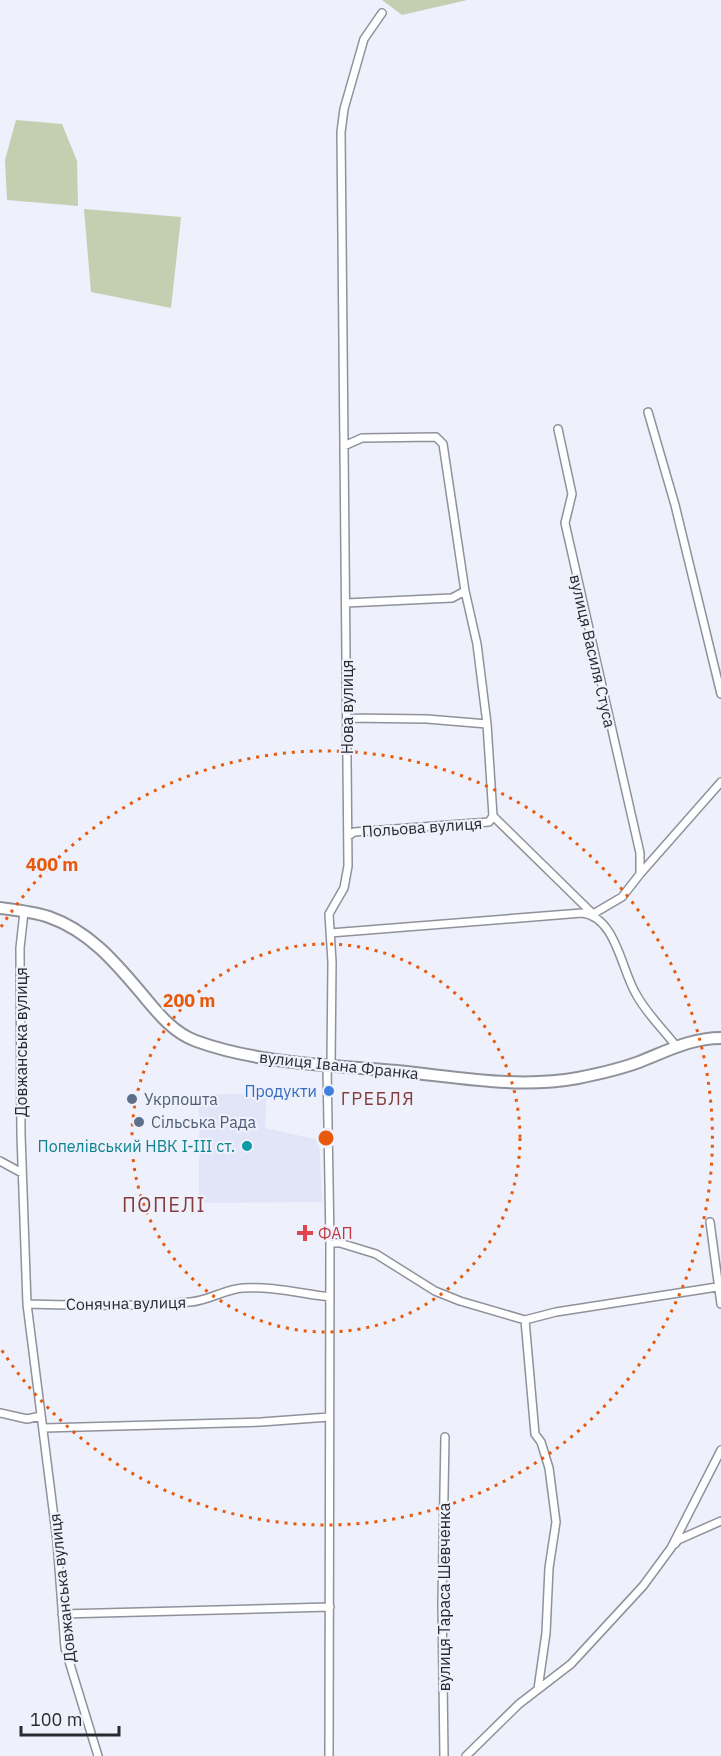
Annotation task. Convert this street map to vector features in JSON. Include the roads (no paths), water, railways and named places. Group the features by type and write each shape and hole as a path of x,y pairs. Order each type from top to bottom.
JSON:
{"main road":[{"name":"вулиця Івана Франка","path":"0,908 48,917 70,926 100,947 162,1017 192,1040 228,1051 329,1065 471,1080 538,1082 576,1078 620,1068 699,1039 721,1038"}],"street":[{"name":"Нова вулиця","path":"329,1065 332,962 329,914 344,888 347,877 348,836 341,132 344,109 364,39 382,13"},
{"path":"648,412 675,505 721,694"},
{"name":"вулиця Василя Стуса","path":"558,429 572,494 565,523 640,853 640,874"},
{"name":"Польова вулиця","path":"344,446 362,438 436,437 443,444 465,591 477,644 487,724 494,820 593,914"},
{"path":"346,603 452,598 465,591"},
{"path":"347,718 428,719 487,724"},
{"path":"330,933 593,914 622,897 721,782"},
{"name":"Польова вулиця","path":"348,836 354,832 494,820"},
{"name":"Довжанська вулиця","path":"24,912 20,948 22,1173 27,1304 44,1428 68,1657 98,1756"},
{"path":"593,914 610,935 621,954 634,992 676,1046"},
{"path":"329,1065 329,1756"},
{"path":"0,1161 22,1173"},
{"path":"710,1222 721,1304"},
{"path":"330,1243 339,1243 376,1254 435,1291 460,1301 525,1320 556,1312 717,1287"},
{"name":"Сонячна вулиця","path":"27,1304 130,1305 190,1302 201,1301 240,1288 254,1287 330,1296"},
{"path":"525,1320 535,1434 541,1442 549,1468 556,1522 549,1568 546,1633 538,1689"},
{"path":"0,1413 27,1419 41,1416"},
{"path":"44,1428 261,1422 329,1417"},
{"name":"вулиця Тараса Шевченка","path":"444,1756 442,1602 446,1437"},
{"path":"671,1548 721,1450"},
{"path":"466,1756 503,1718 571,1664 595,1640 643,1586 678,1540 721,1521"},
{"path":"62,1614 330,1607"}],"place":[{"name":"Продукти","path":"329,1091"},
{"name":"Укрпошта","path":"132,1099"},
{"name":"Сільська Рада","path":"139,1122"},
{"name":"Попелівський НВК І-ІІІ ст.","path":"247,1146"},
{"name":"ФАП","path":"305,1233"}],"district":[{"name":"ГРЕБЛЯ","path":"378,1098"},
{"name":"ПОПЕЛІ","path":"164,1204"}]}
